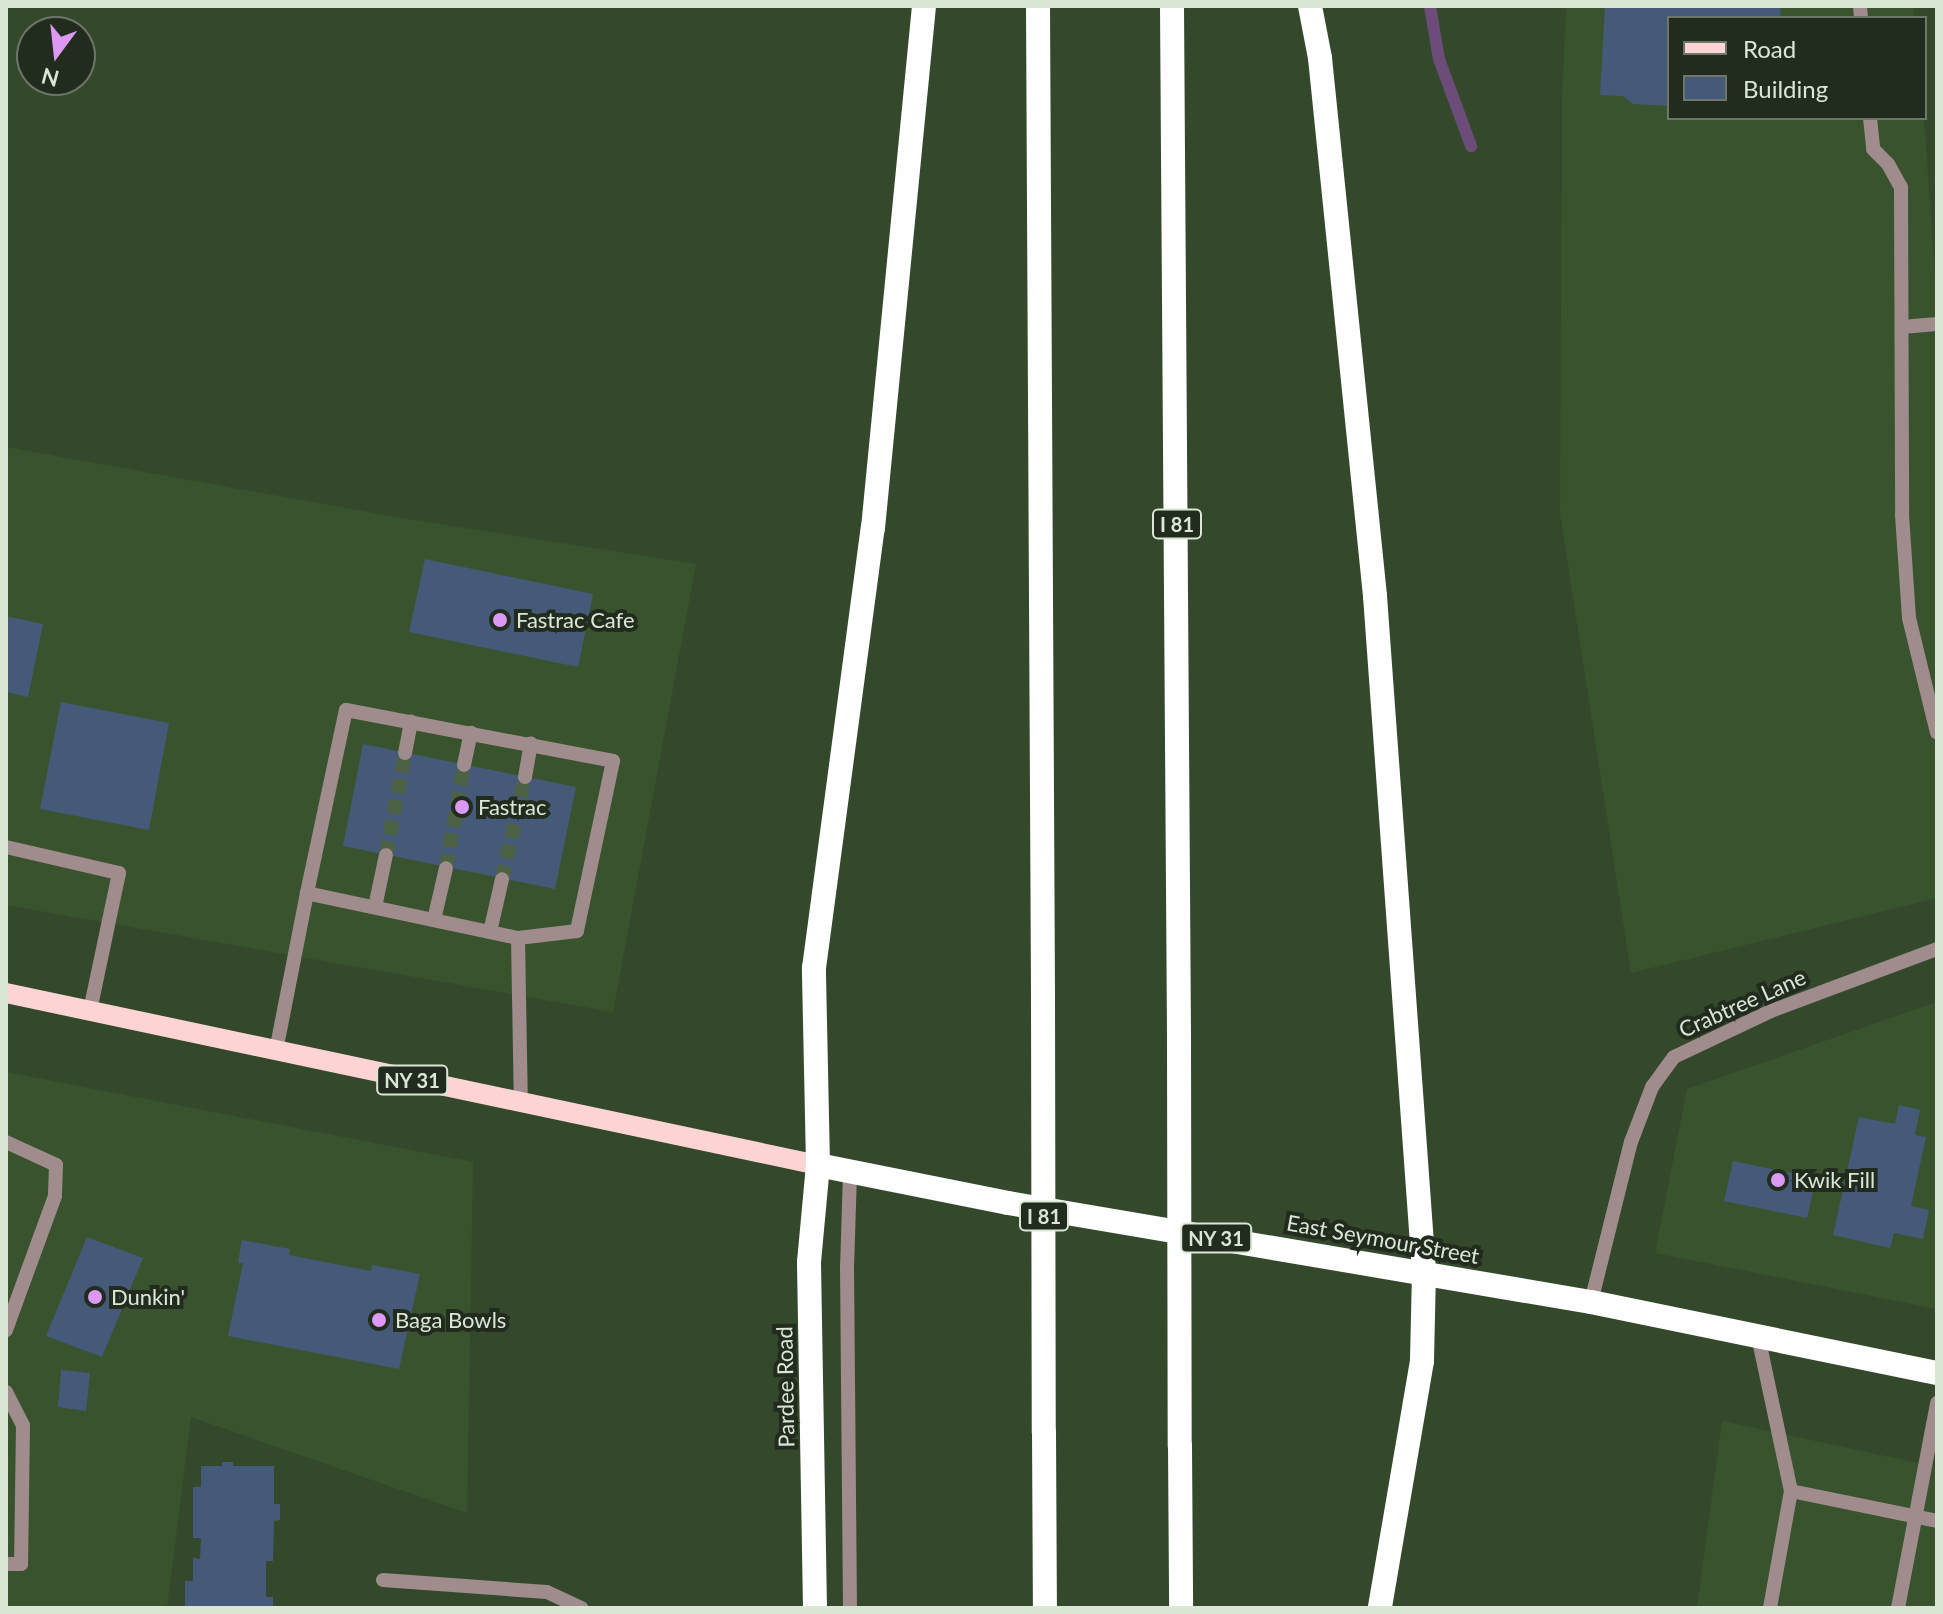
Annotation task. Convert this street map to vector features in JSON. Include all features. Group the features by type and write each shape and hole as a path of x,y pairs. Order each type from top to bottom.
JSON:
{"highway":[{"name":"Pardee Road","path":"815,1608 809,1262 818,1165 814,968 873,528 924,6"},
{"name":"I 81","path":"1038,6 1045,1608"},
{"name":"I 81","path":"1172,6 1181,1608"},
{"path":"1310,6 1320,58 1375,596 1424,1272 1422,1361 1380,1608"},
{"name":"East Seymour Street","path":"818,1165 1591,1302 1937,1373"}],"main road":[{"name":"NY 31","path":"6,993 818,1165"}],"street":[{"path":"1870,120 1873,149 1888,164 1901,187 1902,515 1909,618 1937,733"},
{"path":"1902,327 1937,324"},
{"path":"276,1051 307,893 346,710 613,761 577,931 518,938 307,893"},
{"path":"405,753 411,722"},
{"path":"464,765 471,733"},
{"path":"525,777 531,744"},
{"path":"6,847 119,873 90,1011"},
{"path":"375,907 386,855"},
{"path":"434,920 446,868"},
{"path":"490,932 502,879"},
{"path":"518,938 521,1103"},
{"name":"Crabtree Lane","path":"1591,1302 1631,1142 1652,1087 1674,1057 1771,1011 1937,949"},
{"path":"6,1142 56,1165 55,1196 6,1330"},
{"path":"850,1173 847,1282 850,1608"},
{"path":"1758,1336 1791,1491 1770,1608"},
{"path":"6,1392 23,1425 13,1564"},
{"path":"1898,1608 1937,1403"},
{"path":"1791,1491 1937,1521"},
{"path":"383,1580 547,1592 581,1608"}],"shaded area":[{"path":"1566,6 1913,6 1915,16 1667,16 1667,120 1924,120 1937,306 1937,898 1631,973 1560,513 1562,101"},
{"path":"6,447 401,518 696,564 613,1012 6,905"},
{"path":"1937,1002 1937,1309 1655,1253 1687,1089"},
{"path":"6,1072 473,1162 467,1513 191,1417 167,1608 6,1608"},
{"path":"1722,1421 1937,1467 1937,1608 1697,1608"}],"building":[{"path":"1605,6 1781,6 1780,16 1667,16 1667,106 1633,104 1623,96 1600,95"},
{"path":"425,559 593,594 578,667 409,632"},
{"path":"6,616 43,624 28,697 6,692"},
{"path":"61,702 169,723 149,830 40,809"},
{"path":"363,744 576,787 555,889 343,846"},
{"path":"1899,1105 1920,1110 1915,1135 1926,1137 1911,1206 1929,1210 1923,1239 1894,1233 1890,1248 1833,1235 1859,1117 1895,1124"},
{"path":"1733,1161 1816,1178 1807,1218 1724,1201"},
{"name":"Dunkin'","path":"87,1237 143,1258 102,1357 46,1336"},
{"path":"242,1240 290,1249 289,1255 371,1271 372,1265 420,1274 399,1369 228,1336 243,1263 238,1263"},
{"path":"61,1370 90,1373 86,1411 58,1407"},
{"path":"222,1462 233,1462 233,1466 274,1466 274,1504 280,1504 280,1520 274,1521 273,1561 266,1561 266,1597 273,1597 273,1608 185,1608 185,1581 193,1581 193,1558 200,1559 201,1538 193,1538 193,1487 201,1487 201,1466 222,1466"}],"waterway":[{"path":"1430,6 1439,59 1471,146"}],"tunnel":[{"path":"386,855 405,753"},
{"path":"446,868 464,765"},
{"path":"502,879 525,777"}],"place":[{"name":"Fastrac Cafe","path":"500,620"},
{"name":"Fastrac","path":"462,807"},
{"name":"Kwik Fill","path":"1778,1180"},
{"name":"Dunkin'","path":"95,1297"},
{"name":"Baga Bowls","path":"379,1320"}]}
